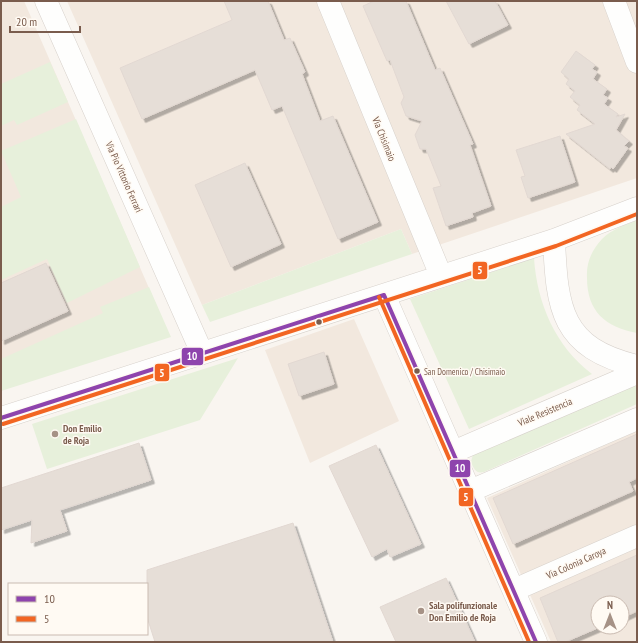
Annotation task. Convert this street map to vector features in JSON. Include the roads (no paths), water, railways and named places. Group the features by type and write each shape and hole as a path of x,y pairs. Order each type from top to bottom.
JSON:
{"street":[{"name":"Via Pio Vittorio Ferrari","path":"46,1 202,353"},
{"name":"Via Chisimaio","path":"328,1 441,276"},
{"path":"614,1 637,62"},
{"path":"1,418 554,240 637,208"},
{"path":"554,240 557,289 562,310 571,327 582,340 599,354 637,366"},
{"path":"384,295 536,642"},
{"name":"Viale Resistencia","path":"453,452 637,373"},
{"path":"470,491 637,419"},
{"name":"Via Colonia Caroya","path":"514,590 637,536"}],"place":[{"name":"San Domenico / Chisimaio","path":"417,371"},
{"name":"Don Emilio de Roja","path":"55,434"},
{"name":"Sala polifunzionale Don Emilio de Roja","path":"421,611"}]}
